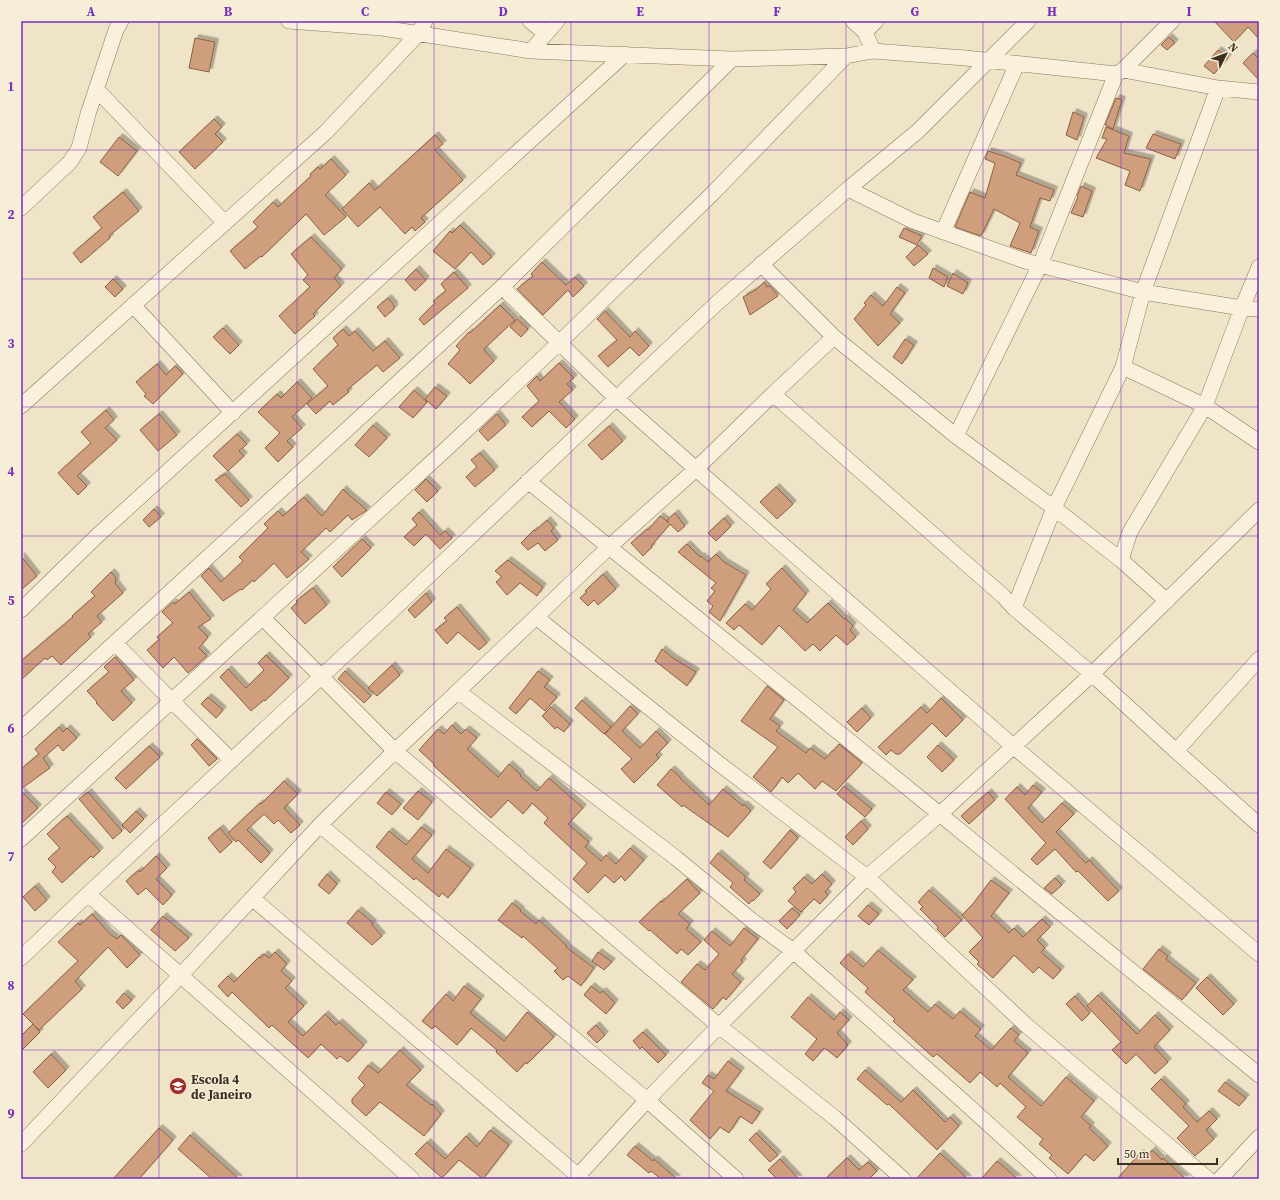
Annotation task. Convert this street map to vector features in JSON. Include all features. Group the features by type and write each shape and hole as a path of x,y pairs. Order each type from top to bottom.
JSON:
{"street":[{"path":"21,208 70,162 79,148 96,89 116,30 121,21"},
{"path":"289,21 422,27 531,51 732,59 846,56 873,51 1120,72 1218,88 1259,92"},
{"path":"530,21 546,34"},
{"path":"531,51 557,21"},
{"path":"853,21 865,32 873,51"},
{"path":"865,32 876,21"},
{"path":"21,958 617,399 717,303 918,131 1028,21"},
{"path":"956,436 1040,265 1120,72 1172,21"},
{"path":"21,406 326,132 422,27"},
{"path":"21,610 98,536 625,54"},
{"path":"21,839 263,618 559,343 713,193 846,56"},
{"path":"21,729 502,287 732,59"},
{"path":"943,232 1017,64"},
{"path":"1014,608 1054,508 1123,367 1143,292 1218,88"},
{"path":"96,89 225,224"},
{"path":"848,190 913,221 1025,261 1143,292 1242,308 1259,309"},
{"path":"761,264 834,337 956,436 1054,508 1121,560 1167,601"},
{"path":"1121,560 1130,532 1205,406 1259,267"},
{"path":"502,287 617,399 696,469 1013,746 1259,954"},
{"path":"133,305 233,413"},
{"path":"21,1144 320,825 395,751 459,692 536,617 696,469 834,337"},
{"path":"1123,367 1205,406 1259,442"},
{"path":"773,394 1003,596 1014,608 1092,674 1176,751 1258,821"},
{"path":"528,481 940,814 1259,1075"},
{"path":"252,898 578,1178 646,1100 793,950 868,877 940,814 1092,674 1259,510"},
{"path":"536,617 717,762 868,877 1026,1025 1208,1179"},
{"path":"263,618 395,751 719,1026 835,1118 903,1179"},
{"path":"115,643 231,760"},
{"path":"1176,751 1259,659"},
{"path":"459,692 676,858 750,919 793,950 1049,1179"},
{"path":"320,825 646,1100 736,1179"},
{"path":"88,894 412,1179"},
{"path":"1220,1179 1259,1137"}],"building":[{"path":"1214,21 1259,21 1259,39 1248,27 1234,42"},
{"path":"1169,37 1175,43 1167,50 1161,45"},
{"path":"195,38 215,42 209,72 189,68"},
{"path":"1218,50 1228,58 1214,74 1204,66"},
{"path":"1253,53 1259,59 1259,80 1243,63"},
{"path":"1116,98 1122,100 1113,129 1105,125"},
{"path":"1073,112 1084,117 1077,140 1066,135"},
{"path":"214,119 222,127 215,134 223,142 195,169 179,152"},
{"path":"1106,127 1129,136 1124,153 1151,159 1140,191 1125,185 1130,171 1096,158 1107,139 1102,138"},
{"path":"1153,134 1181,144 1175,159 1146,148"},
{"path":"435,135 443,144 435,150 463,180 421,218 425,222 415,231 412,227 405,234 380,207 358,227 342,209 369,183 375,190"},
{"path":"119,137 137,151 118,176 100,162"},
{"path":"988,151 1021,163 1016,175 1054,190 1050,201 1040,198 1030,227 1039,231 1031,253 1010,246 1020,223 994,209 981,236 955,227 970,192 985,198 995,163 985,159"},
{"path":"331,159 346,175 325,195 346,217 324,235 306,214 262,257 261,256 245,269 230,251 258,227 253,222 273,202 278,207 311,176 310,174 318,167 320,169"},
{"path":"1081,186 1092,191 1083,217 1071,213"},
{"path":"123,192 139,211 109,236 110,238 81,263 73,253 102,228 93,217"},
{"path":"460,225 492,257 483,265 471,252 455,269 433,251 450,231 452,233"},
{"path":"904,228 922,236 917,245 899,237"},
{"path":"311,237 342,269 334,278 341,286 313,314 315,316 295,334 279,316 310,287 303,280 308,275 291,254"},
{"path":"918,245 928,254 914,266 906,257"},
{"path":"542,262 566,285 575,277 584,286 573,297 568,290 543,315 517,289 533,276 531,274"},
{"path":"933,268 948,277 944,287 929,278"},
{"path":"416,269 426,280 415,291 405,280"},
{"path":"454,272 468,288 424,325 419,319 435,303 433,301 446,291 441,284"},
{"path":"953,273 968,283 963,294 947,286"},
{"path":"113,279 123,289 115,297 105,287"},
{"path":"764,282 767,287 770,286 778,296 750,315 743,297 757,289"},
{"path":"897,287 905,293 890,314 900,323 878,346 854,319 866,305 864,303 871,295 883,306"},
{"path":"388,298 394,305 394,309 385,317 377,307"},
{"path":"500,305 515,320 485,348 484,350 494,361 470,384 448,364 460,350 456,346 469,332 470,333"},
{"path":"605,311 630,337 635,331 649,346 639,356 630,347 608,367 598,356 617,340 597,319"},
{"path":"517,319 528,329 521,337 510,327"},
{"path":"223,328 239,345 230,354 213,337"},
{"path":"343,329 349,336 355,331 373,351 385,341 400,358 383,372 377,365 347,390 349,392 333,405 330,401 316,414 307,404 328,386 313,369 338,345 333,338"},
{"path":"905,339 914,345 902,364 893,357"},
{"path":"559,363 574,378 567,384 573,390 559,402 575,419 566,428 549,411 532,427 522,417 539,401 527,386 537,376 540,381"},
{"path":"157,364 166,375 175,366 183,374 153,404 144,396 146,394 136,382"},
{"path":"297,382 312,398 292,417 302,428 287,441 293,447 278,462 265,448 280,433 258,412 277,394 281,398"},
{"path":"435,387 447,396 436,409 425,399"},
{"path":"414,390 427,402 413,418 399,407"},
{"path":"106,410 114,420 105,428 117,440 77,476 87,486 78,495 58,473 91,443 81,432"},
{"path":"159,414 177,435 158,451 140,430"},
{"path":"497,414 506,425 488,441 479,431"},
{"path":"373,425 387,438 369,457 355,445"},
{"path":"609,426 623,441 602,460 588,445"},
{"path":"237,434 247,444 239,451 244,456 228,471 213,456"},
{"path":"480,453 495,470 475,487 466,477 477,467 471,460"},
{"path":"225,474 249,500 241,507 215,480"},
{"path":"426,479 438,491 427,502 415,490"},
{"path":"776,487 793,504 777,519 760,502"},
{"path":"343,489 367,510 352,520 348,515 330,532 326,528 301,552 309,559 287,578 274,563 254,582 253,580 242,590 241,589 223,601 201,576 209,568 221,582 243,561 239,557 268,528 264,524 278,511 283,516 304,497 322,516"},
{"path":"154,509 161,517 149,527 143,520"},
{"path":"419,512 440,535 445,531 452,538 440,549 426,534 414,546 404,537 417,525 412,519"},
{"path":"675,513 685,526 678,532 670,524 643,556 631,543 647,529 648,530 660,516 669,523 667,520"},
{"path":"724,518 731,526 716,541 708,533"},
{"path":"547,520 554,528 551,531 558,540 545,551 538,543 528,550 521,543"},
{"path":"362,539 371,548 342,577 333,567"},
{"path":"687,544 700,557 701,556 708,562 716,554 724,562 746,575 720,621 709,612 713,606 707,601 715,591 711,588 716,583 678,552"},
{"path":"21,556 37,576 21,590"},
{"path":"508,560 543,587 537,596 520,583 507,595 496,582 502,577 495,571"},
{"path":"782,568 806,594 793,610 807,623 828,603 853,626 850,630 856,637 847,645 836,635 820,651 813,644 805,651 779,625 762,645 739,625 734,630 726,623 745,604 752,610 771,589 766,584"},
{"path":"111,572 116,578 115,583 123,593 97,616 102,622 88,634 91,637 61,665 52,656 47,660 45,658 21,680 21,661 73,617 72,616 95,596 91,592"},
{"path":"603,574 616,589 598,605 594,600 588,606 580,598 587,592 585,591"},
{"path":"313,588 327,605 305,624 291,608 298,602 296,601"},
{"path":"189,592 211,619 198,627 208,637 199,648 207,656 188,673 174,657 163,668 147,650 159,640 157,637 173,623 162,612 173,602 175,604"},
{"path":"426,593 432,602 415,618 408,610"},
{"path":"457,607 487,643 479,650 458,632 447,644 435,630 447,621 444,618"},
{"path":"662,649 673,658 696,672 687,686 655,661"},
{"path":"266,655 289,678 265,701 264,700 251,711 220,677 228,669 246,688 264,670 258,663"},
{"path":"115,657 134,680 121,691 132,703 113,721 87,691 109,672 104,667"},
{"path":"392,665 400,675 377,696 368,688"},
{"path":"345,671 371,696 364,703 338,679"},
{"path":"538,671 550,680 544,687 557,697 545,711 530,698 516,714 509,708"},
{"path":"767,686 784,700 770,719 780,726 776,731 806,753 810,748 825,759 839,744 862,763 836,791 822,781 815,789 798,773 788,783 782,777 771,792 753,777 778,747 741,721"},
{"path":"208,697 223,710 216,718 201,704"},
{"path":"941,698 963,720 946,737 932,723 900,754 896,754 891,750 886,755 878,747 921,707 927,713"},
{"path":"582,700 611,727 604,734 575,708"},
{"path":"630,706 638,714 622,731 640,748 656,731 668,743 656,755 659,758 634,783 621,769 632,759 605,734"},
{"path":"551,707 570,724 564,732 557,727 555,729 542,716"},
{"path":"862,708 871,718 857,732 847,722"},
{"path":"452,725 461,734 466,729 477,738 467,749 498,777 509,764 537,791 549,778 583,808 568,824 589,842 585,847 601,861 606,855 616,864 630,848 644,860 625,881 621,876 614,883 605,875 588,893 573,879 587,863 544,823 548,818 532,803 523,814 508,800 491,818 433,765 434,764 419,750 438,729 444,734"},
{"path":"59,727 63,732 67,728 77,738 63,751 58,745 43,758 50,768 21,789 21,769 39,754 35,749"},
{"path":"197,739 217,759 209,766 191,745"},
{"path":"938,745 954,760 942,772 927,757"},
{"path":"149,746 160,757 126,789 115,778"},
{"path":"671,769 709,805 723,789 751,811 728,837 683,805 682,807 657,785"},
{"path":"284,781 298,794 284,808 300,825 291,833 278,820 274,824 264,814 247,830 270,853 261,863 238,840 236,842 228,833 260,803 261,804"},
{"path":"1033,785 1042,792 1028,808 1042,823 1062,803 1074,814 1056,832 1086,863 1089,860 1119,891 1108,901 1078,871 1076,872 1055,849 1037,865 1031,859 1046,843 1005,799 1017,787 1025,795"},
{"path":"844,786 872,809 865,817 837,794"},
{"path":"21,791 38,808 21,824"},
{"path":"418,791 432,802 418,820 403,808"},
{"path":"88,792 122,831 113,839 79,799"},
{"path":"386,792 401,804 392,815 377,803"},
{"path":"988,792 995,800 969,824 961,816"},
{"path":"136,811 144,819 130,833 122,825"},
{"path":"67,816 100,851 93,858 91,856 62,883 52,872 56,867 48,859 60,848 47,834"},
{"path":"861,821 868,829 853,845 845,837"},
{"path":"421,827 432,835 412,859 428,873 446,849 471,868 448,898 442,893 439,897 416,878 414,880 376,847 389,831 406,845"},
{"path":"220,828 232,842 220,853 208,838"},
{"path":"790,830 798,838 771,869 763,862"},
{"path":"718,853 746,877 744,880 760,894 749,904 730,887 733,883 710,863"},
{"path":"156,856 167,868 156,879 172,895 163,905 146,888 138,895 126,881 139,870 140,872"},
{"path":"327,874 337,884 329,894 318,885"},
{"path":"822,874 832,884 825,892 828,895 820,904 814,899 801,912 788,901 796,892 793,888 804,877 812,884"},
{"path":"1055,878 1062,885 1052,894 1044,888"},
{"path":"687,879 700,893 678,914 690,924 686,929 701,942 688,955 681,949 677,954 639,922"},
{"path":"991,880 1009,893 991,916 1009,933 1014,928 1023,937 1042,919 1050,927 1037,940 1045,948 1041,952 1061,970 1053,979 1039,967 1033,973 1014,955 993,978 977,964 979,962 969,952 983,938 962,915 972,905"},
{"path":"35,886 47,900 35,911 23,897"},
{"path":"929,890 962,920 945,937 937,929 938,927 920,909 923,907 918,902"},
{"path":"512,903 536,924 539,920 567,946 566,947 594,968 581,986 568,976 563,980 554,971 558,968 523,936 522,938 498,920"},
{"path":"868,905 879,914 869,925 858,916"},
{"path":"792,908 800,915 787,929 779,921"},
{"path":"358,910 373,923 372,925 382,936 372,945 347,923"},
{"path":"92,914 110,934 117,939 121,935 140,955 127,968 108,947 75,981 82,989 39,1030 23,1014 78,961 58,942 78,923 80,925"},
{"path":"163,916 189,938 175,951 151,930"},
{"path":"744,928 758,939 741,960 743,962 732,974 741,982 726,1000 723,997 713,1009 681,982 697,964 705,970 719,954 704,940 712,931 730,946"},
{"path":"1159,949 1168,956 1166,959 1196,983 1182,1000 1143,969"},
{"path":"878,950 913,980 903,990 928,1012 935,1004 953,1019 960,1011 981,1029 975,1036 991,1050 1011,1028 1019,1035 1014,1041 1028,1053 1008,1077 1041,1106 1066,1077 1094,1101 1081,1117 1091,1126 1089,1128 1108,1146 1094,1161 1085,1154 1068,1174 1049,1158 1052,1155 1039,1144 1043,1139 1017,1117 1026,1107 1000,1083 997,1087 980,1072 970,1083 937,1054 933,1057 893,1021 895,1019 865,992 868,988 840,963 848,954 863,967"},
{"path":"275,952 287,964 281,971 292,981 285,988 304,1006 288,1022 303,1036 325,1014 336,1025 339,1022 364,1045 348,1062 340,1056 337,1059 321,1044 308,1058 272,1025 269,1028 232,992 228,997 218,986 228,976 234,982 259,957 261,958 264,954 269,958"},
{"path":"598,952 612,962 604,970 592,961"},
{"path":"1207,977 1234,1004 1223,1015 1196,988"},
{"path":"464,986 481,999 470,1013 504,1041 527,1012 554,1037 517,1072 496,1052 497,1050 471,1028 457,1045 435,1026 432,1029 422,1021 446,994 453,1001"},
{"path":"591,986 600,993 603,991 615,1003 606,1014 584,995"},
{"path":"124,993 132,1000 123,1009 116,1002"},
{"path":"1098,995 1137,1034 1155,1015 1170,1030 1154,1047 1168,1062 1155,1074 1136,1054 1126,1064 1112,1050 1121,1042 1087,1006"},
{"path":"1075,996 1090,1013 1082,1021 1066,1004"},
{"path":"808,997 834,1020 840,1012 849,1020 837,1033 848,1045 837,1058 824,1048 813,1061 805,1054 817,1039 791,1017"},
{"path":"33,1024 40,1032 21,1051 21,1036"},
{"path":"596,1025 605,1035 597,1043 587,1033"},
{"path":"643,1032 666,1055 658,1063 642,1047 640,1049 633,1041"},
{"path":"400,1050 421,1070 406,1085 431,1105 432,1104 441,1114 424,1136 380,1102 366,1116 352,1103 352,1099 365,1085 358,1078 368,1065 378,1073"},
{"path":"51,1054 66,1070 48,1088 33,1072"},
{"path":"728,1061 741,1071 726,1091 760,1112 752,1124 740,1116 729,1133 720,1127 710,1139 690,1120 714,1091 702,1083 708,1075 714,1079"},
{"path":"865,1070 901,1102 913,1090 945,1122 950,1117 959,1126 937,1150 889,1104 887,1105 857,1079"},
{"path":"1161,1079 1186,1104 1183,1107 1197,1122 1209,1111 1217,1119 1206,1130 1214,1139 1195,1156 1177,1138 1189,1126 1151,1089"},
{"path":"1225,1082 1246,1098 1239,1106 1218,1091"},
{"path":"159,1128 173,1140 139,1179 113,1179"},
{"path":"490,1130 509,1145 483,1179 459,1160 442,1178 415,1154 427,1142 445,1159 466,1136 477,1147"},
{"path":"756,1133 778,1155 770,1162 749,1140"},
{"path":"190,1135 239,1179 212,1179 178,1149"},
{"path":"635,1146 653,1161 654,1159 677,1179 661,1179 651,1171 649,1173 627,1155"},
{"path":"1152,1150 1186,1179 1117,1179 1140,1153 1145,1158"},
{"path":"940,1153 968,1179 916,1179"},
{"path":"847,1158 859,1170 868,1162 877,1171 869,1179 825,1179"},
{"path":"780,1159 799,1179 777,1179 768,1170"},
{"path":"997,1161 1018,1179 981,1179"}],"place":[{"name":"Escola 4 de Janeiro","path":"178,1086"}]}
